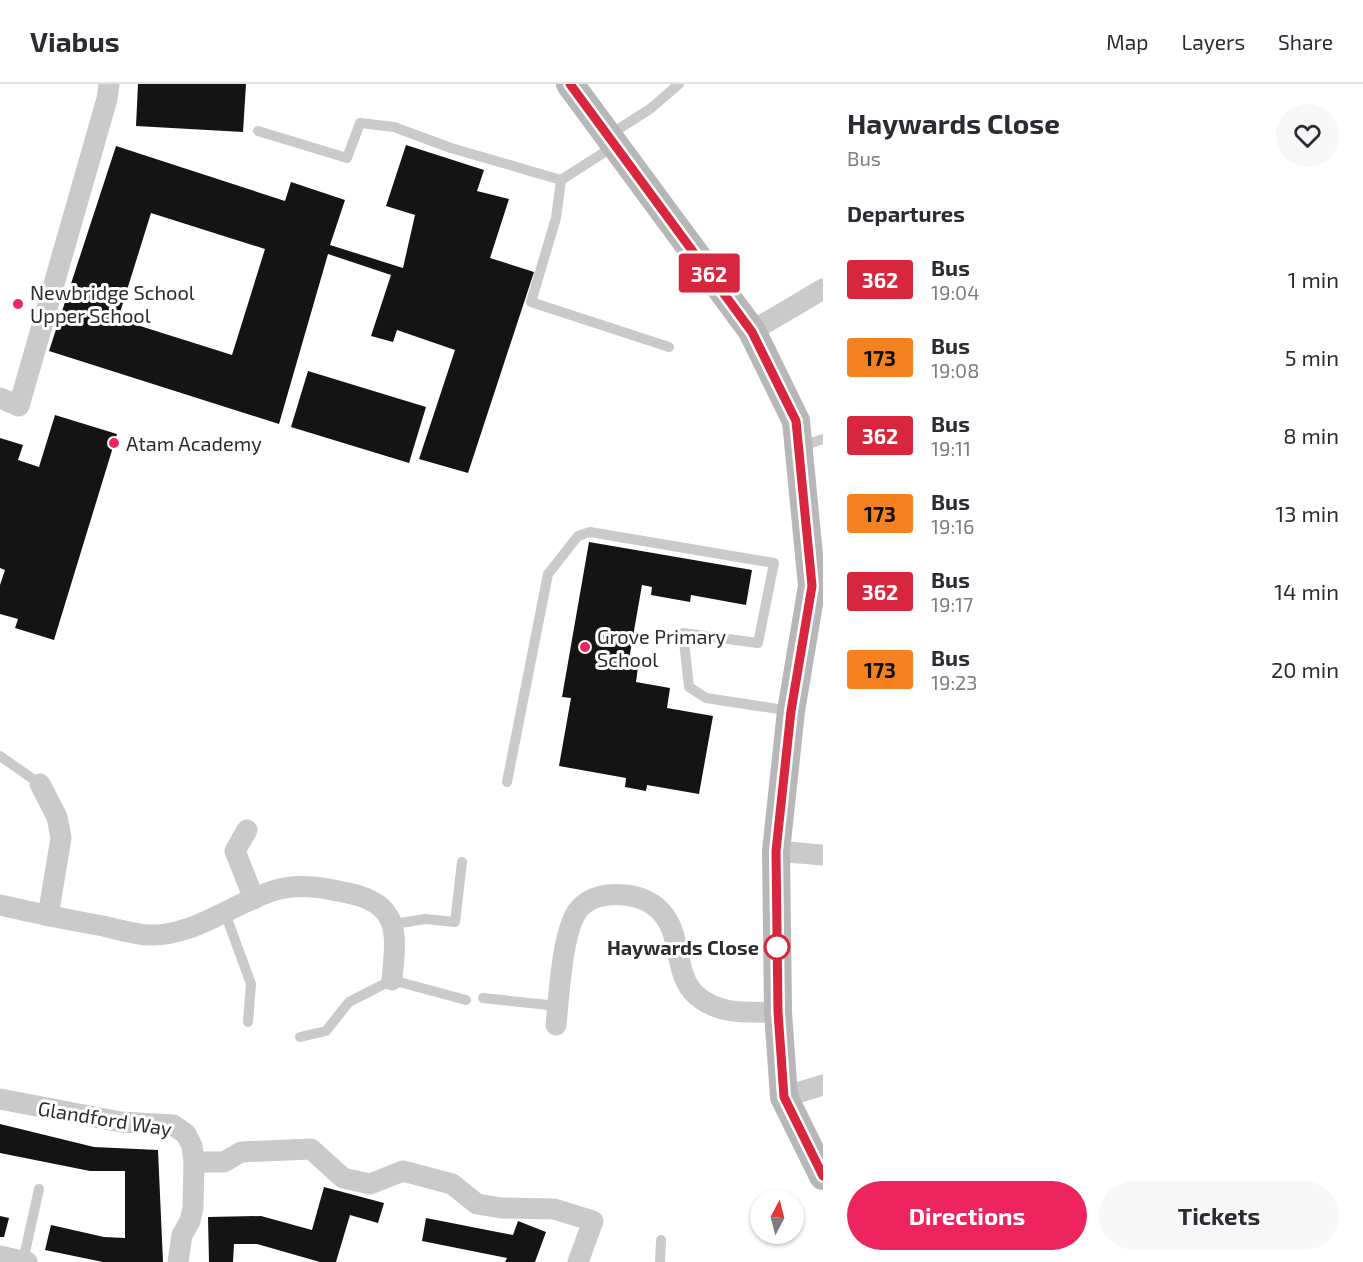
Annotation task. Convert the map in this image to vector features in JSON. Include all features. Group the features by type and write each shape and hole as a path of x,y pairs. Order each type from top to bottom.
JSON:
{"street":[{"path":"0,398 19,406 107,99 109,84"},
{"path":"570,84 752,332 796,421 811,443 818,586 791,711 776,851 778,1012 784,1097 823,1176"},
{"path":"752,332 823,289"},
{"path":"40,784 57,817 61,838 48,916"},
{"path":"247,830 235,851 254,899"},
{"path":"776,851 823,855"},
{"path":"1,910 48,916 148,935 173,933 277,890 302,887 328,888 370,897 388,915 394,924 392,980"},
{"path":"557,1015 568,930 579,909 591,900 609,894 647,900 661,912 670,924 685,980 693,993 706,1003 726,1012 778,1012"},
{"path":"784,1097 823,1085"},
{"name":"Glandford Way","path":"0,1099 121,1122 173,1125 186,1134 192,1146 194,1162 193,1208 190,1221 182,1235 178,1262"},
{"path":"194,1162 224,1162 241,1152 311,1149 343,1178 370,1184 403,1171 452,1184 477,1204 502,1208 554,1209 593,1221 578,1262"},
{"path":"0,1256 25,1261"}],"lane":[{"path":"669,346 531,302 556,218 561,180 679,84"},
{"path":"258,131 347,158 360,123 394,128 452,148 561,180"},
{"path":"507,782 549,574 578,536 590,532 774,563 758,643 683,633 683,648 689,687 706,698 791,711"},
{"path":"0,756 40,784"},
{"path":"394,924 425,918 455,921 462,862"},
{"path":"225,913 251,984 248,1022"},
{"path":"300,1037 326,1031 350,1002 392,980 466,1000"},
{"path":"483,998 557,1015"},
{"path":"25,1261 39,1189"},
{"path":"660,1262 661,1240"}],"building":[{"path":"138,84 246,84 243,132 136,126"},
{"path":"406,145 484,170 477,191 509,199 490,258 534,272 468,473 419,459 455,350 397,330 393,342 371,336 391,275 328,254 279,424 49,351 116,146 285,201 291,182 345,200 330,245 403,268 415,215 386,206","holes":["151,213 265,249 232,355 118,319"]},
{"path":"308,371 426,407 409,463 291,427"},
{"path":"55,415 117,434 54,640 15,628 18,619 0,614 0,585 5,570 0,568 0,438 23,445 18,460 39,467"},
{"name":"Grove Primary School","path":"589,542 752,570 746,605 691,595 690,602 651,595 652,587 642,585 628,665 638,667 636,682 670,688 667,708 713,716 699,794 647,785 646,791 625,787 626,778 559,766 571,698 562,697"},
{"path":"0,1124 94,1147 158,1150 163,1262 103,1262 45,1250 51,1225 104,1237 125,1238 125,1171 90,1171 0,1153"},
{"path":"324,1187 384,1203 378,1223 350,1215 336,1262 320,1262 257,1244 234,1244 233,1262 209,1262 208,1217 261,1216 312,1230"},
{"path":"0,1216 9,1218 4,1237 0,1237"},
{"path":"426,1218 513,1235 518,1221 546,1232 535,1262 505,1262 507,1258 422,1241"}],"bus line":[{"name":"362","path":"570,84 752,332 796,421 812,586 791,711 776,851 778,1012 784,1097 823,1176"}],"place":[{"name":"Newbridge School Upper School","path":"18,304"},
{"name":"Atam Academy","path":"114,443"},
{"name":"Grove Primary School","path":"585,647"},
{"name":"Haywards Close","path":"777,947"}]}
